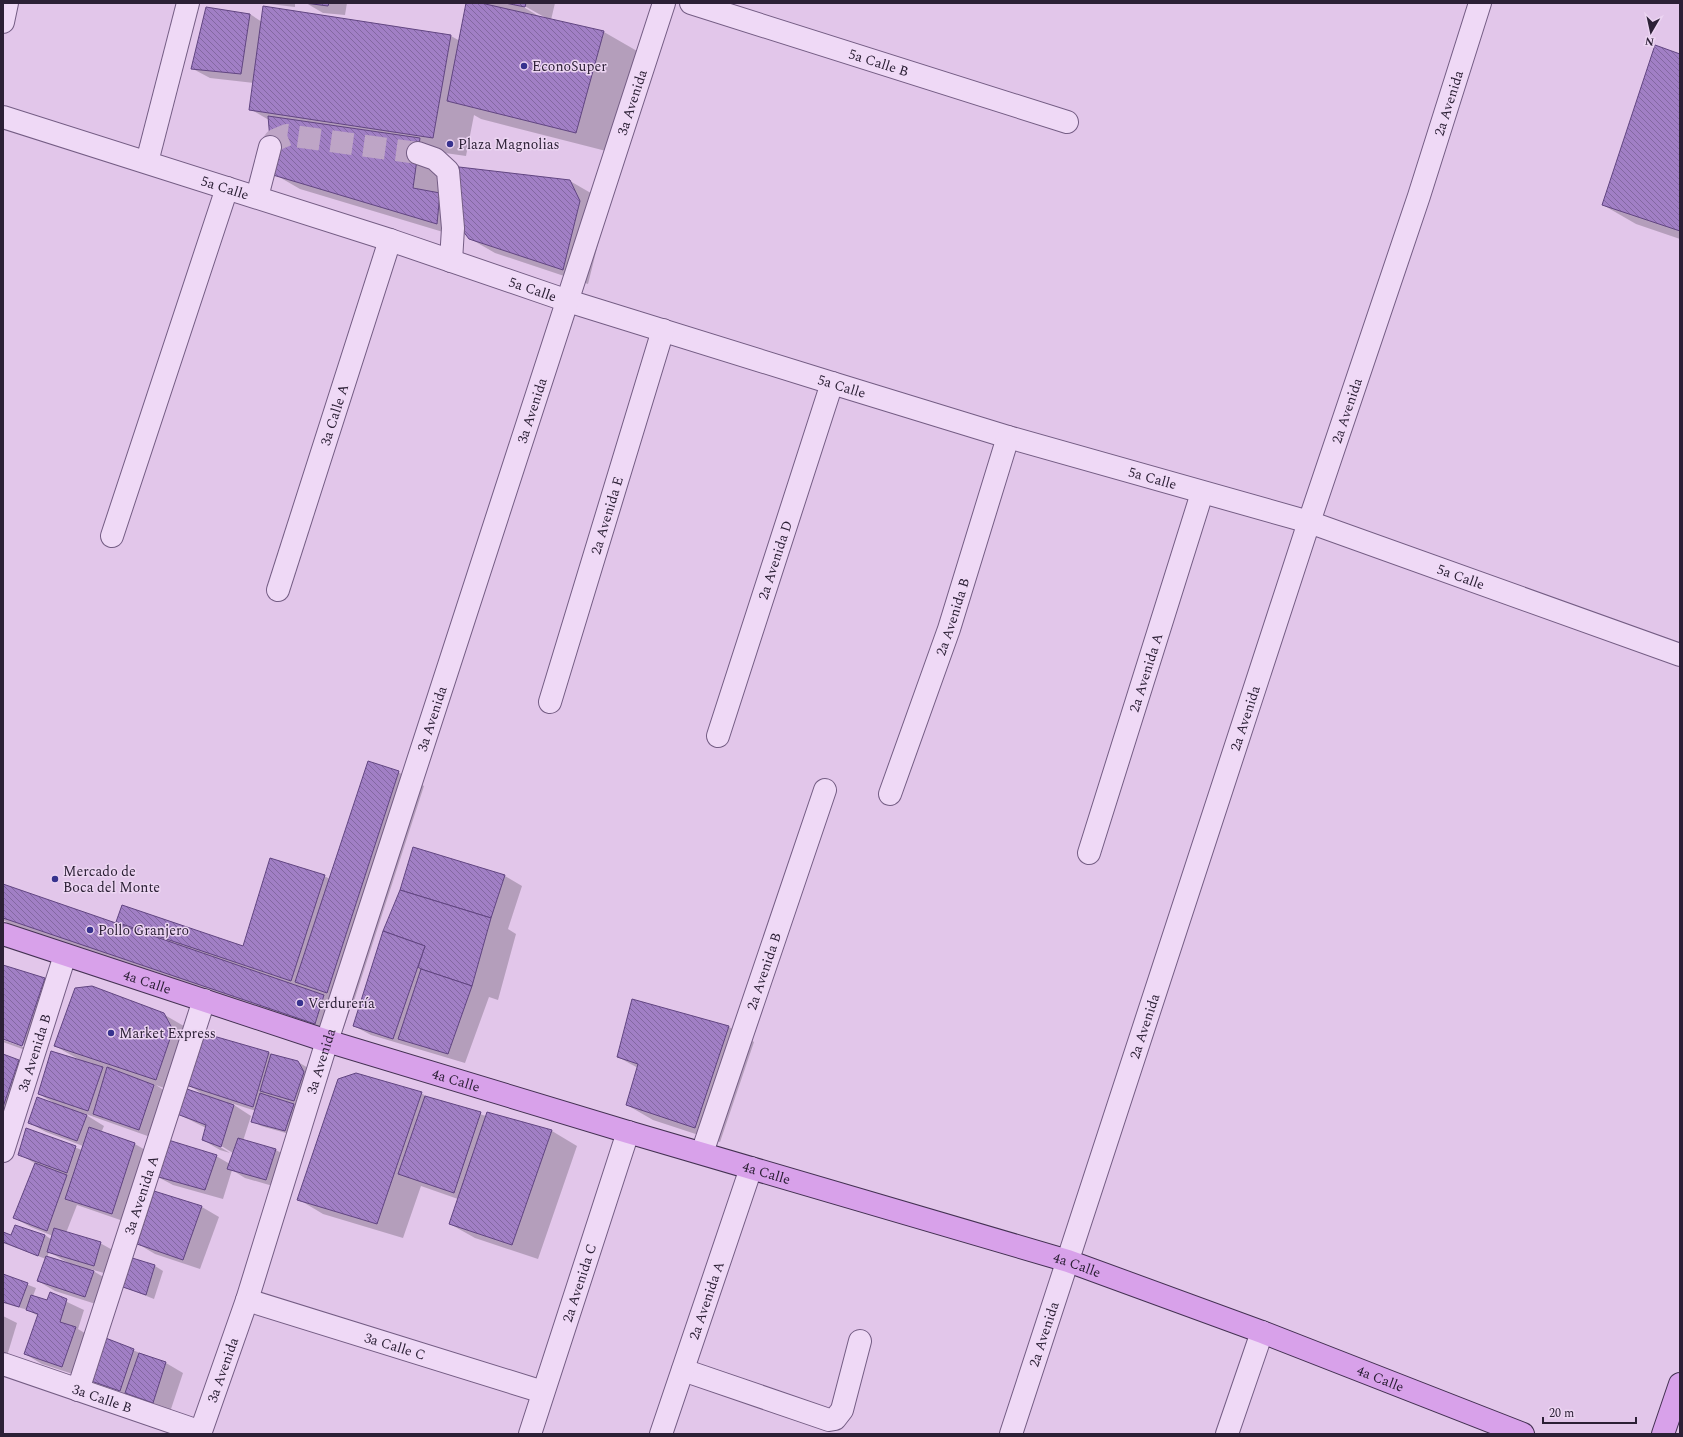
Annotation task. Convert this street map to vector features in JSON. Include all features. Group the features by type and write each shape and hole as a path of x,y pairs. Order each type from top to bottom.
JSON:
{"main road":[{"name":"4a Calle","path":"3,934 327,1041 628,1132 1068,1261 1262,1332 1523,1434"},
{"path":"1663,1434 1680,1384"}],"street":[{"path":"3,22 7,3"},
{"path":"147,162 188,3"},
{"name":"3a Avenida","path":"200,1433 246,1300 327,1041 664,3"},
{"name":"5a Calle B","path":"691,3 1067,122"},
{"name":"2a Avenida","path":"1011,1434 1309,522 1419,196 1480,3"},
{"name":"5a Calle","path":"3,117 390,240 568,301 832,383 1008,437 1309,522 1680,655"},
{"path":"257,197 270,147"},
{"path":"418,153 435,160 448,171 453,228 451,261"},
{"path":"112,536 227,188"},
{"name":"3a Calle A","path":"278,590 390,240"},
{"name":"2a Avenida E","path":"550,702 663,330"},
{"name":"2a Avenida D","path":"718,736 832,383"},
{"name":"2a Avenida B","path":"890,794 949,629 1008,437"},
{"name":"2a Avenida A","path":"1088,853 1202,493"},
{"name":"2a Avenida B","path":"702,1153 826,790"},
{"name":"3a Avenida B","path":"3,1151 65,955"},
{"name":"3a Avenida A","path":"78,1390 204,1000"},
{"name":"2a Avenida C","path":"530,1434 628,1132"},
{"name":"2a Avenida A","path":"661,1434 751,1168"},
{"name":"3a Calle C","path":"246,1300 543,1392"},
{"path":"1227,1434 1262,1332"},
{"path":"683,1370 829,1420 835,1419 842,1410 860,1341"},
{"name":"3a Calle B","path":"3,1364 200,1433"}],"building":[{"path":"305,3 329,3 328,6"},
{"name":"EconoSuper","path":"466,3 481,3 604,31 576,133 447,101"},
{"path":"505,3 526,3 525,7"},
{"path":"263,6 451,35 433,138 249,110"},
{"path":"206,7 250,14 241,74 191,69"},
{"path":"1655,45 1680,54 1680,231 1602,205"},
{"path":"268,116 420,138 413,188 440,193 437,224 273,175"},
{"path":"459,167 570,180 580,201 563,270 469,239 463,231 458,195"},
{"path":"368,761 399,771 327,993 295,982"},
{"path":"413,847 505,875 491,918 400,890"},
{"path":"270,858 325,875 291,981 116,922 122,905 243,946"},
{"path":"3,884 324,995 315,1024 3,918"},
{"path":"400,890 491,918 472,986 421,969 418,967 425,946 383,931"},
{"path":"383,931 425,946 393,1039 353,1026"},
{"path":"3,965 45,978 22,1046 3,1039"},
{"path":"421,969 472,986 448,1054 398,1039"},
{"path":"92,986 164,1013 173,1030 156,1080 54,1046 75,988"},
{"path":"632,999 729,1026 695,1128 626,1105 638,1064 617,1057"},
{"path":"210,1035 269,1052 253,1107 186,1085 203,1038"},
{"path":"51,1051 103,1067 88,1111 38,1094"},
{"path":"3,1054 19,1060 3,1107"},
{"path":"271,1054 298,1061 304,1072 294,1101 260,1091"},
{"path":"107,1067 154,1085 139,1130 93,1114"},
{"path":"356,1073 422,1092 377,1224 297,1200 338,1079"},
{"path":"184,1088 234,1105 221,1147 202,1140 206,1125 177,1114"},
{"path":"260,1093 294,1104 285,1131 251,1122"},
{"path":"425,1096 481,1112 454,1193 398,1174"},
{"path":"37,1097 87,1115 77,1141 28,1123"},
{"path":"487,1112 552,1130 512,1245 449,1224"},
{"path":"89,1127 135,1143 112,1214 65,1199"},
{"path":"26,1128 76,1146 67,1173 18,1155"},
{"path":"238,1138 276,1149 266,1180 227,1169"},
{"path":"165,1139 217,1155 205,1190 155,1176"},
{"path":"35,1163 67,1175 47,1231 13,1218"},
{"path":"154,1191 202,1206 183,1260 137,1244"},
{"path":"15,1225 45,1235 38,1256 3,1242 3,1232 11,1235"},
{"path":"54,1228 101,1242 94,1266 47,1252"},
{"path":"46,1256 94,1271 85,1297 37,1281"},
{"path":"129,1257 155,1265 146,1295 120,1286"},
{"path":"3,1274 28,1283 19,1307 3,1302"},
{"path":"50,1292 67,1299 60,1322 76,1327 62,1367 24,1354 38,1314 26,1310 31,1295 47,1300"},
{"path":"103,1337 134,1349 120,1391 88,1380"},
{"path":"139,1353 166,1362 153,1403 125,1393"}],"tunnel":[{"path":"270,147 275,140 287,135 418,153"}],"place":[{"name":"EconoSuper","path":"524,66"},
{"name":"Plaza Magnolias","path":"450,144"},
{"name":"Mercado de Boca del Monte","path":"55,879"},
{"name":"Pollo Granjero","path":"90,930"},
{"name":"Verdurería","path":"300,1003"},
{"name":"Market Express","path":"111,1033"}]}
